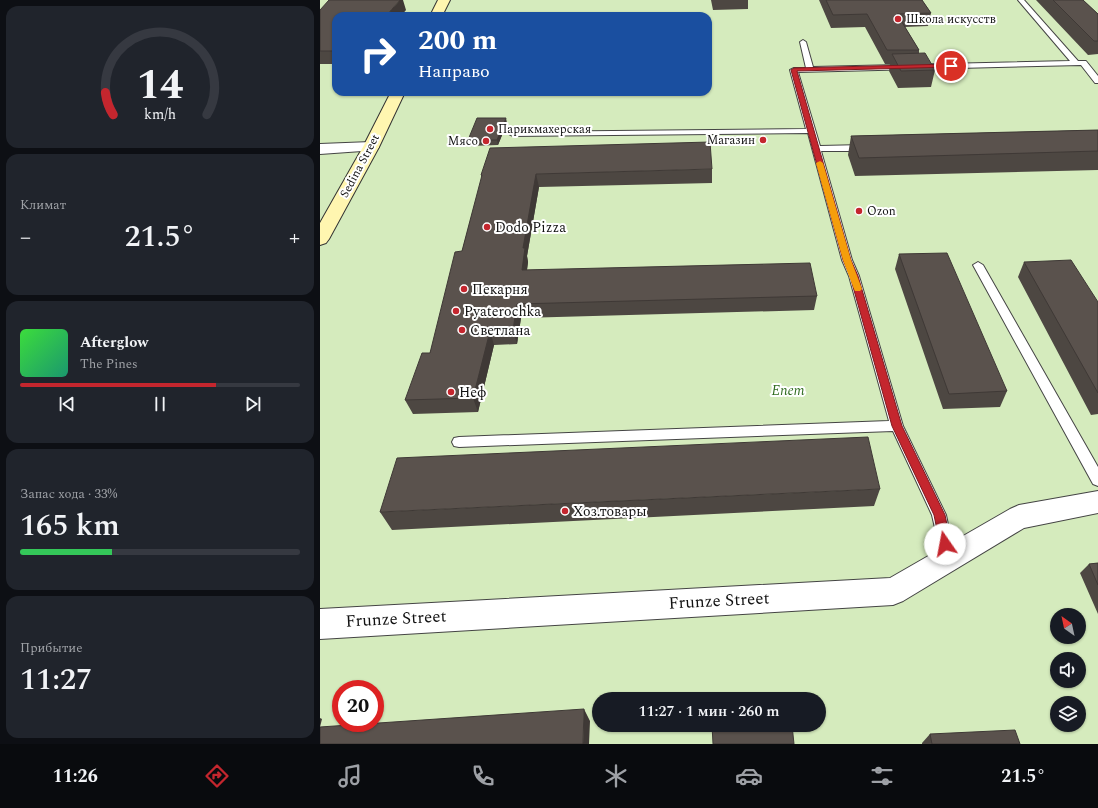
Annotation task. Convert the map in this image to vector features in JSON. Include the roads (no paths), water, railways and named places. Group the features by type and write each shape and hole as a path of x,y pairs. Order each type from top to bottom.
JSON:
{"street":[{"path":"438,12 444,0"},
{"name":"Sedina Street","path":"320,239 372,147 396,96"},
{"path":"320,149 372,147"},
{"name":"Frunze Street","path":"320,624 892,591 1019,518 1098,502"}],"lane":[{"path":"1021,0 1076,63"},
{"path":"803,42 810,69"},
{"path":"948,558 939,515 897,426 854,276 847,260 794,70 1083,63 1098,81"},
{"path":"514,134 810,131"},
{"path":"817,149 872,148"},
{"path":"978,265 1098,480"},
{"path":"459,442 897,426"}],"place":[{"name":"Школа искусств","path":"898,19"},
{"name":"Парикмахерская","path":"490,129"},
{"name":"Магазин","path":"763,140"},
{"name":"Мясо","path":"486,141"},
{"name":"Ozon","path":"859,211"},
{"name":"Dodo Pizza","path":"487,227"},
{"name":"Пекарня","path":"464,289"},
{"name":"Pyaterochka","path":"456,311"},
{"name":"Светлана","path":"462,330"},
{"name":"Неф","path":"451,392"},
{"name":"Хоз.товары","path":"565,511"}],"park label":[{"name":"Enem","path":"788,390"}]}
